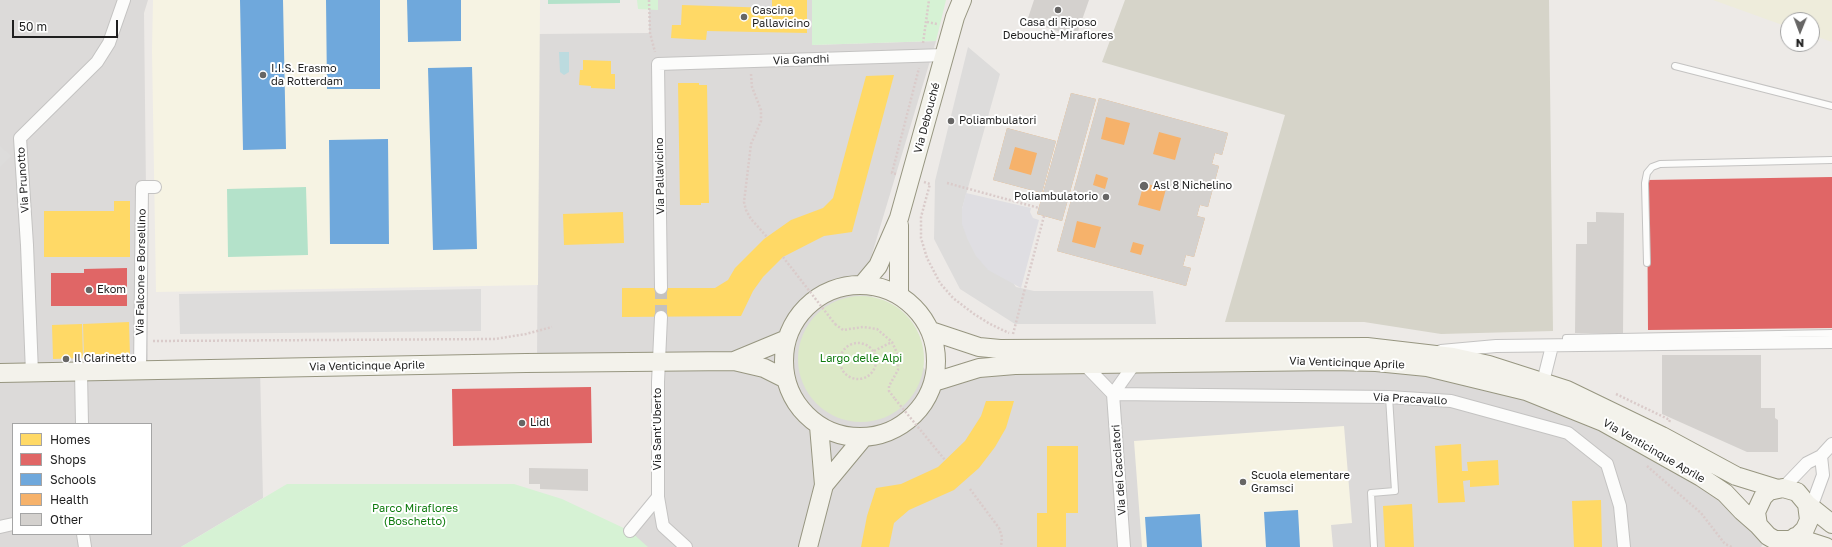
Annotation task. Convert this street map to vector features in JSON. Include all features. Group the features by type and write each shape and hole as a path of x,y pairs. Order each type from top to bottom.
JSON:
{"main road":[{"name":"Via Debouché","path":"863,284 878,266 899,218 956,9 962,0"},
{"name":"Via Debouché","path":"899,218 899,294"},
{"path":"863,284 882,286 899,294 921,313 932,331 937,354 934,382 926,402 909,420 888,433 863,438 840,435 819,426 800,408 788,386 786,379 784,361 787,339 799,315 816,298 839,288 863,284"},
{"name":"Via Venticinque Aprile","path":"932,331 979,347 1000,349 1367,347 1426,353 1489,365 1543,382 1592,401 1662,435 1736,476 1780,488"},
{"name":"Via Venticinque Aprile","path":"734,361 787,339"},
{"name":"Via Venticinque Aprile","path":"0,373 411,365 734,361 764,368 786,379"},
{"name":"Via Venticinque Aprile","path":"934,382 979,368 1084,364 1333,361 1376,362 1427,367 1505,385 1545,398 1604,422 1662,435 1701,477 1725,493 1742,511 1761,536"},
{"path":"808,547 824,484 819,426"},
{"path":"824,484 863,438"},
{"path":"1826,547 1795,538 1783,541 1761,536 1756,512 1758,504 1769,491 1780,488 1797,492 1809,508 1832,524"},
{"path":"1795,538 1804,529 1809,520 1809,508"}],"street":[{"name":"Via Prunotto","path":"32,373 27,245 20,138 97,62 109,43 124,0"},
{"name":"Via Gandhi","path":"658,64 944,55"},
{"name":"Via Pallavicino","path":"658,64 661,288"},
{"name":"Via Falcone e Borsellino","path":"140,371 142,186 155,187"},
{"path":"660,362 661,317"},
{"name":"Via Venticinque Aprile","path":"1426,353 1496,346 1832,342"},
{"path":"1543,382 1552,346"},
{"name":"Via Sant'Uberto","path":"660,362 658,382 658,497 663,526 686,547"},
{"path":"1084,364 1114,394 1135,363"},
{"path":"80,372 82,423"},
{"name":"Via Pracavallo","path":"1114,394 1389,397 1451,401 1568,433 1607,464 1620,506 1624,547"},
{"name":"Via dei Cacciatori","path":"1114,394 1124,547"},
{"path":"1780,488 1806,463 1821,456 1832,444"},
{"path":"1809,508 1822,475 1821,456"},
{"path":"630,531 658,497"},
{"path":"0,527 12,524"},
{"path":"83,535 85,547"}],"lane":[{"path":"1675,66 1832,106"},
{"path":"1647,263 1645,183 1647,173 1652,167 1660,164 1832,160"},
{"path":"1566,346 1566,338 1832,333"},
{"path":"1374,547 1370,493 1395,491 1389,397"}],"path":[{"path":"650,0 650,33 658,64"},
{"path":"892,173 918,74 929,0"},
{"path":"750,62 752,88 761,110 761,121 751,144 744,202 751,219 767,237"},
{"path":"947,183 1039,208"},
{"path":"930,184 921,217 921,238 927,258 940,283 953,298 974,314 990,324 1013,334 1044,216"},
{"path":"784,257 835,324 843,330 863,327 877,329 892,342 898,355 898,370 889,386 889,392 946,460"},
{"path":"140,341 495,339 526,334 552,327"},
{"path":"858,342 863,343 867,344 874,351 877,360 875,369 868,376 859,379 850,377 843,370 840,361 842,352 849,345 858,342"},
{"path":"874,351 892,342"},
{"path":"1662,435 1645,465 1701,513 1725,544 1733,547"},
{"path":"970,489 999,528 1002,537 1001,547"}],"shaded area":[{"path":"0,0 148,0 144,13 148,368 537,363 539,34 649,33 649,0 812,0 812,45 936,41 863,284 934,382 1219,354 1397,353 1657,443 1768,536 1761,547 646,547 630,531 658,497 660,362 260,368 263,498 181,547 0,547"},
{"path":"153,0 540,0 538,285 156,292 152,51"},
{"path":"1125,0 1549,0 1553,331 1441,334 1364,322 1225,322 1285,115 1102,62"},
{"path":"1713,0 1832,0 1832,42 1820,38 1820,12 1780,12 1780,24"},
{"path":"968,47 1000,74 962,209 1016,287 1034,291 1153,291 1156,324 1015,324 960,289 934,239 935,181"},
{"path":"0,146 12,156 0,167"},
{"path":"966,193 1031,208 1030,212 1033,218 1039,220 1021,288 988,270 976,256 962,224 962,209"},
{"path":"481,289 481,331 180,334 179,294"},
{"name":"Scuola elementare Gramsci","path":"1344,426 1352,523 1331,525 1333,547 1142,547 1134,441"}],"green space":[{"path":"548,0 620,0 620,3 548,4"},
{"path":"637,0 658,0 658,10 638,9"},
{"path":"812,0 946,0 936,41 812,45"},
{"path":"306,187 308,255 228,257 227,189"},
{"name":"Largo delle Alpi","path":"867,296 891,303 906,314 917,329 923,347 923,371 917,389 906,404 891,415 873,421 855,422 831,415 816,404 805,389 799,371 798,353 805,329 816,314 831,303 849,297"},
{"name":"Parco Miraflores (Boschetto)","path":"287,484 514,484 562,499 630,531 648,547 181,547"}],"water":[{"path":"559,52 569,52 569,72 564,75 560,72"}],"building: Homes":[{"name":"Cascina Pallavicino","path":"772,0 807,0 807,33 707,31 706,40 671,38 672,25 681,25 682,5 772,8"},
{"path":"583,60 611,61 611,74 615,74 615,89 591,88 591,86 579,85 580,70 583,70"},
{"path":"894,75 852,232 824,236 783,257 763,277 753,291 741,316 622,317 622,288 715,288 728,280 735,268 764,239 791,220 823,208 833,198 866,76"},
{"path":"678,83 699,83 699,85 707,85 709,203 701,203 701,205 680,205"},
{"path":"114,201 130,201 130,257 44,257 44,211 114,211"},
{"path":"623,212 624,243 564,245 563,214"},
{"path":"129,322 130,357 84,358 83,324"},
{"path":"82,324 83,358 53,359 52,325"},
{"path":"986,401 1014,401 1006,428 995,447 979,468 954,490 909,510 894,523 889,547 861,547 867,516 876,488 901,484 938,467 965,441 981,416"},
{"path":"1461,444 1462,471 1468,471 1467,462 1498,460 1499,485 1470,487 1470,480 1463,481 1465,502 1438,503 1435,446"},
{"path":"1047,446 1078,446 1078,513 1066,513 1066,547 1037,547 1037,513 1047,513"},
{"path":"1601,500 1602,547 1574,547 1572,501"},
{"path":"1412,504 1414,547 1385,547 1383,506"}],"building: Shops":[{"path":"1832,177 1832,328 1648,330 1647,180"},
{"name":"Ekom","path":"127,268 127,306 51,306 51,273 84,273 84,269"},
{"name":"Lidl","path":"591,387 592,443 453,446 452,389"}],"building: Schools":[{"name":"I.I.S. Erasmo da Rotterdam","path":"240,0 283,0 286,149 243,150"},
{"path":"326,0 380,0 380,89 327,89"},
{"path":"407,0 461,0 461,41 408,42"},
{"path":"472,67 477,249 433,250 428,68"},
{"path":"388,139 389,244 330,244 329,140"},
{"path":"1298,510 1300,547 1266,547 1264,512"},
{"path":"1200,514 1202,547 1147,547 1145,517"}],"building: Health":[{"name":"Poliambulatorio","path":"1071,93 1096,99 1062,221 1037,214"},
{"name":"Poliambulatorio","path":"1099,98 1228,133 1222,155 1215,153 1212,164 1219,166 1208,207 1200,205 1197,216 1205,218 1194,257 1186,255 1183,266 1191,268 1186,286 1057,251"},
{"name":"Poliambulatorio","path":"1007,128 1056,141 1042,193 993,180"}],"building: Other":[{"name":"Casa di Riposo Debouchè-Miraflores","path":"1034,0 1089,0 1076,37 1027,21"},
{"name":"Poliambulatorio","path":"1071,93 1096,99 1062,221 1037,214"},
{"name":"Poliambulatorio","path":"1099,98 1228,133 1222,155 1215,153 1212,164 1219,166 1208,207 1200,205 1197,216 1205,218 1194,257 1186,255 1183,266 1191,268 1186,286 1057,251","holes":["1106,117 1130,123 1124,145 1101,139","1159,132 1181,138 1175,160 1153,154","1096,174 1108,178 1105,189 1093,185","1144,183 1166,189 1160,211 1138,205","1077,221 1101,227 1095,248 1072,242","1133,242 1144,245 1141,255 1130,252"]},
{"name":"Poliambulatorio","path":"1007,128 1056,141 1042,193 993,180","holes":["1015,147 1037,153 1031,175 1009,169"]},
{"path":"1596,212 1624,213 1623,334 1575,333 1576,244 1587,244 1587,222 1596,222"},
{"path":"1662,355 1761,355 1761,408 1775,408 1775,418 1778,420 1778,452 1747,452 1662,414"},
{"path":"529,468 588,469 588,491 540,489 540,484 529,484"}],"tunnel":[{"path":"661,288 661,317"}],"place":[{"name":"Casa di Riposo Debouchè-Miraflores","path":"1058,10"},
{"name":"Cascina Pallavicino","path":"744,17"},
{"name":"I.I.S. Erasmo da Rotterdam","path":"263,75"},
{"name":"Poliambulatori","path":"951,121"},
{"name":"Asl 8 Nichelino","path":"1144,186"},
{"name":"Poliambulatorio","path":"1106,197"},
{"name":"Ekom","path":"89,290"},
{"name":"Il Clarinetto","path":"66,359"},
{"name":"Lidl","path":"522,423"},
{"name":"Scuola elementare Gramsci","path":"1243,482"}]}
